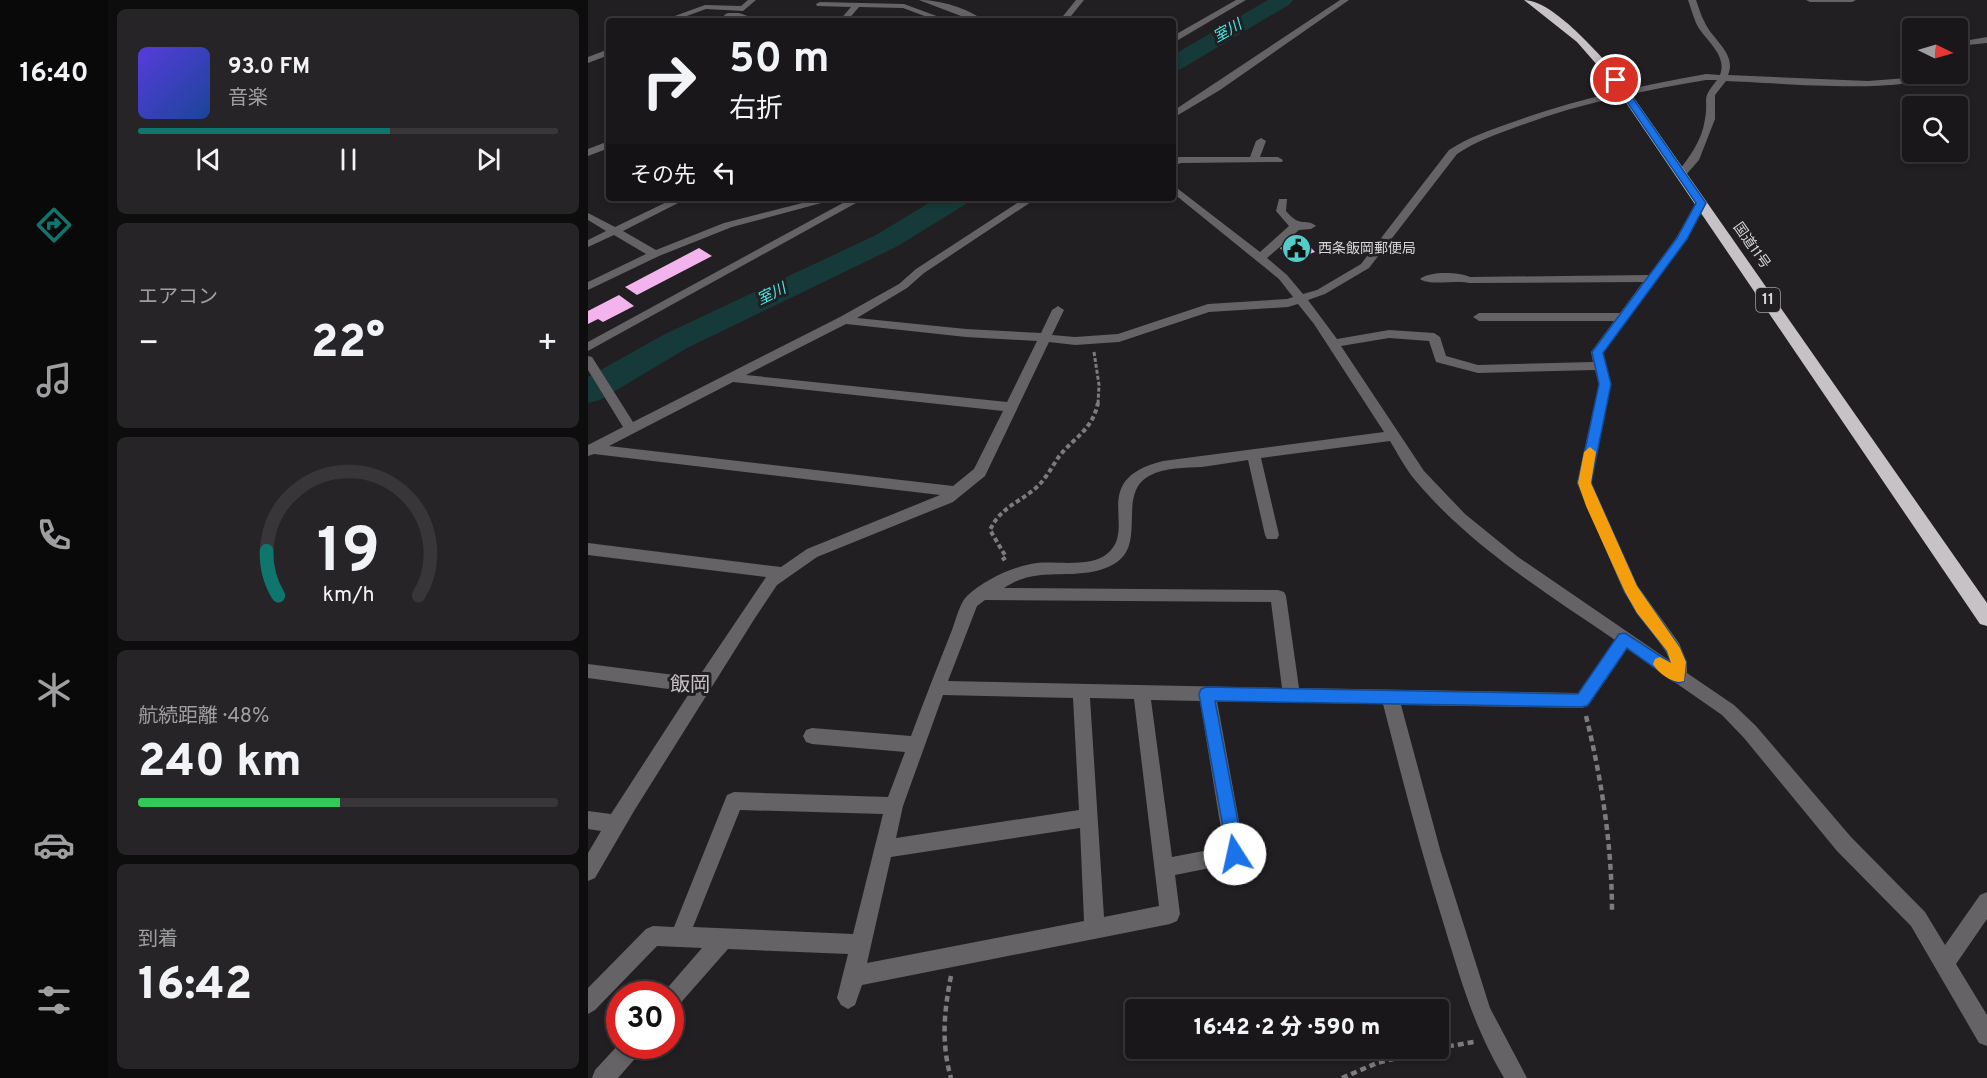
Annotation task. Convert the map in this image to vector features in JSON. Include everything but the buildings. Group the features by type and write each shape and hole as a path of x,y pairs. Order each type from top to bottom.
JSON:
{"highway":[{"name":"国道11号","path":"1529,0 1581,40 1624,91 1987,618"}],"street":[{"path":"674,18 705,7 743,9 752,0"},
{"path":"924,0 974,18"},
{"path":"1065,18 1080,0"},
{"path":"1176,38 1242,0"},
{"path":"1176,113 1220,88 1297,30 1345,0"},
{"path":"1681,174 1694,160 1710,119 1710,95 1724,76 1725,62 1720,49 1701,25 1692,0"},
{"path":"1809,0 1852,0"},
{"path":"820,4 904,6 938,18"},
{"path":"846,18 857,5"},
{"path":"703,18 720,14 749,18"},
{"path":"1968,43 1987,40"},
{"path":"588,50 606,43"},
{"path":"588,60 606,53"},
{"path":"844,320 966,333 1012,334 1075,341 1119,338 1208,308 1271,305 1301,299 1343,281 1365,266 1454,152 1469,141 1551,111 1624,91 1724,76 1868,84 1902,81"},
{"path":"1254,160 1261,141"},
{"path":"588,153 606,145"},
{"path":"1176,162 1198,147"},
{"path":"1176,162 1278,160"},
{"path":"1176,190 1283,277 1333,344 1419,475 1460,518 1513,561 1728,710 1750,732 1844,844 1918,919 1987,1035"},
{"path":"588,244 677,201"},
{"path":"588,286 655,254 728,225 823,201"},
{"path":"588,347 852,201"},
{"path":"590,450 628,423 730,378 844,320 903,286 920,271 1027,201"},
{"path":"1283,201 1281,211 1295,227"},
{"path":"1679,676 1679,662 1673,648 1642,608 1630,588 1584,483 1605,384 1597,352 1682,239 1701,203"},
{"path":"588,216 655,254"},
{"path":"1260,258 1295,227 1311,226"},
{"path":"1426,279 1460,277 1469,280 1653,278"},
{"path":"588,871 749,613 772,581 812,553 938,502 956,492 980,472 1059,310"},
{"path":"1479,317 1623,317"},
{"path":"1333,344 1389,334 1434,337 1440,359 1468,367 1600,366"},
{"path":"588,360 628,423"},
{"path":"730,378 1012,408"},
{"path":"848,998 894,806 971,602 996,584 1028,571 1099,564 1116,556 1124,540 1124,513 1128,490 1137,476 1155,468 1393,436"},
{"path":"590,450 956,492"},
{"path":"1254,453 1272,535"},
{"path":"588,549 783,573"},
{"path":"982,594 1278,596 1291,695"},
{"path":"937,688 1582,701 1625,639"},
{"path":"588,671 703,686"},
{"path":"1081,691 1095,929"},
{"path":"853,976 1170,914 1142,693"},
{"path":"1164,868 1235,854 1206,694"},
{"path":"1390,697 1431,853 1480,1010 1493,1039 1516,1078"},
{"path":"812,736 917,745"},
{"path":"680,936 735,801 894,806"},
{"path":"884,849 1088,818"},
{"path":"588,820 616,824"},
{"path":"1945,963 1987,902"},
{"path":"588,1003 653,936 861,944"},
{"path":"684,984 724,938"},
{"path":"603,1078 620,1059"}],"path":[{"path":"997,564 1006,557 990,531 993,521 1036,488 1065,449 1081,437 1094,420 1100,401 1101,385 1092,340"},
{"path":"1582,701 1601,772 1609,819 1613,877 1612,913"},
{"path":"951,1078 943,1053 944,1012 955,956"},
{"path":"1449,1046 1493,1039"},
{"path":"1342,1078 1358,1069 1385,1059"}],"waterway":[{"name":"室川","path":"1176,62 1283,0"},
{"name":"室川","path":"588,392 676,341 886,241 951,201"}],"slow traffic":[{"path":"1590,452 1584,483 1593,506 1630,588 1642,608 1673,648 1679,662 1679,676 1660,664"}],"place":[{"name":"西条飯岡郵便局","path":"1297,249"}],"district":[{"name":"飯岡","path":"690,686"}],"route":[{"path":"1235,854 1206,694 1582,701 1625,639 1679,676 1679,662 1673,648 1642,608 1630,588 1584,483 1605,384 1597,352 1682,239 1701,203 1616,80"}]}
